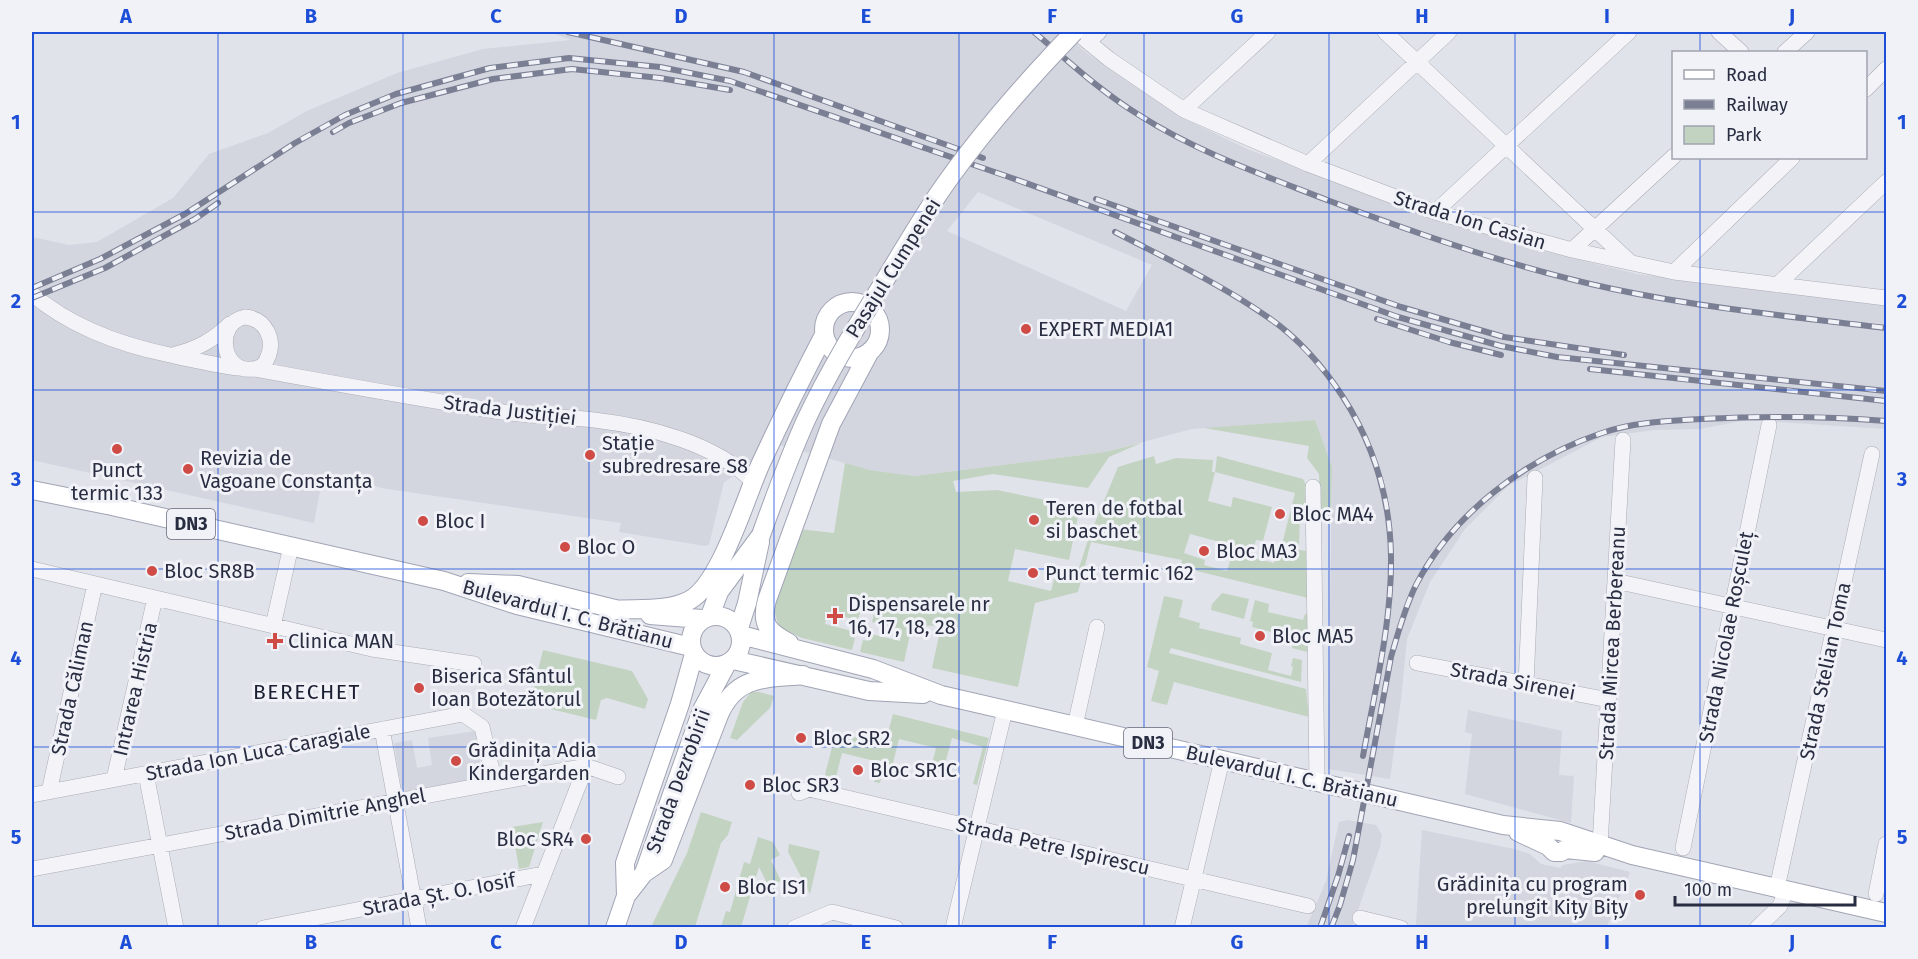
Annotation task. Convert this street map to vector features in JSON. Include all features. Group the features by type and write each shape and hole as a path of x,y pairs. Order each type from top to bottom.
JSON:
{"main road":[{"name":"Pasajul Cumpenei","path":"761,535 807,419 854,330 912,235 938,195 999,115 1034,74 1084,34"},
{"path":"613,610 681,604 696,596 708,583 789,403 824,335 826,319 837,306 852,302 865,306 878,320 880,329 876,344 831,424 765,608 765,620 770,631 807,652"},
{"path":"824,335 827,344 840,356 856,358 870,351"},
{"name":"Bulevardul I. C. Brătianu","path":"32,488 444,581 517,605 692,650"},
{"path":"734,573 743,531 743,509"},
{"path":"692,650 692,631 706,618 719,592 761,535"},
{"path":"730,662 741,646 740,631 761,535"},
{"path":"747,603 778,567"},
{"name":"Bulevardul I. C. Brătianu","path":"444,581 518,585 613,610 673,618 706,618"},
{"name":"DN3","path":"706,618 726,617 740,631"},
{"name":"Bulevardul I. C. Brătianu","path":"740,631 873,669 941,695 1503,825 1559,840 1887,913"},
{"name":"DN3","path":"692,650 700,661 708,665 717,667 730,662"},
{"name":"Strada Dezrobirii","path":"626,896 625,863 680,704 692,650"},
{"name":"Bulevardul I. C. Brătianu","path":"730,662 803,675 869,691 941,695"},
{"name":"Strada Dezrobirii","path":"615,927 626,896 644,873 702,710 730,662"},
{"path":"644,873 663,860 728,697 735,690 751,682 803,675"},
{"name":"Bulevardul I. C. Brătianu","path":"1559,840 1600,845 1632,855"}],"street":[{"path":"1184,110 1268,32"},
{"path":"1385,32 1631,263"},
{"path":"1308,164 1449,32"},
{"path":"1436,212 1629,32"},
{"path":"1719,32 1740,51"},
{"path":"1786,51 1807,32"},
{"name":"Strada Ion Casian","path":"1084,34 1184,110 1308,164 1436,212 1572,250 1674,272 1887,298"},
{"path":"1867,87 1887,69"},
{"path":"1572,250 1672,158"},
{"path":"1674,272 1791,159"},
{"path":"1777,285 1887,182"},
{"path":"32,294 72,320 107,337 145,351 201,363 255,369 263,365 268,357 270,338 260,321 252,318 238,319 209,342 196,349 172,355"},
{"path":"232,322 226,334 227,347 232,363 238,368"},
{"name":"Strada Justiției","path":"255,369 505,412 622,425 676,438 712,452 728,460 753,482"},
{"name":"Strada Nicolae Roșculeț","path":"1683,849 1769,425"},
{"name":"Strada Mircea Berbereanu","path":"1600,845 1623,440"},
{"name":"Strada Stelian Toma","path":"1757,927 1780,906 1781,889 1834,628 1872,454"},
{"path":"1526,684 1535,478"},
{"path":"1312,487 1317,782"},
{"path":"273,626 291,546"},
{"path":"32,569 372,649 474,664"},
{"path":"1615,581 1887,640"},
{"name":"Strada Căliman","path":"50,792 95,584"},
{"name":"Intrarea Histria","path":"114,779 155,598"},
{"path":"1075,726 1097,627"},
{"name":"Strada Sirenei","path":"1417,663 1609,700"},
{"path":"953,927 1005,710"},
{"name":"Strada Ion Luca Caragiale","path":"32,795 463,714 482,727 495,783"},
{"path":"382,729 419,927"},
{"path":"1182,927 1222,760"},
{"path":"523,927 586,766"},
{"name":"Strada Dimitrie Anghel","path":"32,869 586,766 618,777"},
{"path":"146,774 176,927"},
{"name":"Strada Petre Ispirescu","path":"799,793 809,789 1308,906"},
{"path":"1876,894 1887,844"},
{"name":"Strada Șt. O. Iosif","path":"263,927 543,874"},
{"path":"794,927 832,912 897,927"},
{"path":"1360,918 1401,927"}],"shaded area":[{"path":"550,32 1062,32 1087,53 1183,118 1247,149 1430,216 1548,252 1637,274 1886,305 1886,429 1747,420 1700,429 1654,430 1602,437 1508,486 1465,529 1430,582 1407,639 1390,779 1328,769 1332,467 1315,420 1192,429 1105,452 914,476 870,470 768,442 754,464 724,482 709,545 705,546 619,532 621,523 387,489 323,475 314,523 32,460 32,237 69,245 97,242 173,198 209,154 268,133 307,111 397,73 483,49 571,40","holes":["978,192 1152,265 1126,311 947,231"]},
{"path":"1468,710 1562,731 1559,775 1574,776 1571,823 1465,794 1472,734 1465,732"},
{"name":"Grădinița Adia Kindergarden","path":"475,731 483,779 402,792 394,743 412,740 417,768 432,765 428,738"},
{"path":"1347,820 1376,825 1382,835 1380,847 1352,927 1306,928 1326,881 1339,822"},
{"path":"1422,830 1514,849 1530,854 1541,864 1560,868 1563,865 1587,861 1630,872 1607,927 1428,927 1416,925"}],"green space":[{"path":"1315,420 1332,467 1331,512 1320,512 1319,474 1307,458 1309,446 1204,428"},
{"path":"1141,443 1109,457 1088,488 993,474 953,481 956,492 997,490 1080,507 1069,560 1015,549 1008,581 1051,591 1054,579 1070,583 1073,570 1078,571 1089,537 1118,467 1154,456 1156,464 1176,458 1213,460 1212,472 1215,472 1217,456 1303,479 1309,491 1307,509 1300,509 1299,550 1308,551 1308,598 1180,567 1182,560 1091,542 1078,592 1035,603 1018,687 932,668 941,626 912,625 904,662 860,652 863,640 869,641 871,634 900,641 902,630 872,622 877,602 863,599 858,620 827,613 825,624 852,631 851,637 855,638 852,650 802,638 779,627 774,610 799,529 834,533 845,463 870,470 914,476 1105,452","holes":["1215,472 1295,493 1281,548 1278,548 1274,563 1251,557 1256,540 1263,541 1272,507 1233,497 1231,507 1208,501","1190,534 1216,541 1215,548 1232,554 1227,571 1204,565 1205,560 1184,553"]},
{"path":"1222,593 1249,599 1244,619 1211,610 1212,604"},
{"path":"1164,596 1183,600 1179,617 1200,623 1199,628 1241,638 1240,644 1272,653 1268,670 1291,676 1293,658 1302,660 1301,682 1171,648 1169,653 1306,689 1309,717 1174,682 1167,705 1151,701 1159,671 1147,667"},
{"path":"1255,600 1269,604 1268,612 1303,620 1305,614 1309,615 1311,653 1292,648 1294,638 1252,627 1253,622 1250,621"},
{"path":"543,650 632,671 648,699 645,709 607,698 601,700 596,720 530,704"},
{"path":"751,692 774,696 770,708 737,740 730,738 743,702"},
{"path":"893,714 989,738 977,785 973,784 983,747 952,738 943,771 931,768 936,748 899,739 891,771 883,769 880,783 874,782 879,762 842,753 834,785 823,782 836,732 862,739 861,744 877,747 880,734 887,736"},
{"path":"701,812 732,822 728,835 721,843 695,927 651,927 687,853"},
{"path":"543,822 529,867 519,869 512,827"},
{"path":"758,837 773,842 780,855 771,860 781,881 769,887 759,867 741,927 721,927 726,911 730,912 744,862 750,864"},
{"path":"789,844 820,851 810,894 788,852"}],"railway":[{"path":"568,32 744,72 983,158"},
{"path":"1034,32 1111,96 1161,128 1207,152 1255,172 1398,226 1504,261 1613,289 1715,307 1886,328"},
{"path":"32,288 100,259 185,214 295,143 345,115 396,94 490,68 569,58 660,67 730,81 1009,177 1398,317 1501,346 1557,357 1886,391"},
{"path":"333,132 349,123 401,103 493,79 572,69 660,78 730,90"},
{"path":"1096,199 1401,307 1504,337 1624,355"},
{"path":"32,298 105,268 195,219 218,203"},
{"path":"1115,232 1213,283 1280,326 1310,354 1328,375 1343,397 1367,442 1382,485 1389,529 1391,573 1388,617 1363,756"},
{"path":"1377,319 1449,342 1501,355"},
{"path":"1590,369 1886,401"},
{"path":"1331,928 1353,860 1391,657 1408,602 1432,559 1450,534 1471,512 1495,491 1546,457 1602,433 1626,426 1663,421 1747,417 1817,417 1886,421"},
{"path":"1320,928 1349,836"}],"place":[{"name":"EXPERT MEDIA1","path":"1026,329"},
{"name":"Punct termic 133","path":"117,449"},
{"name":"Stație subredresare S8","path":"590,455"},
{"name":"Revizia de Vagoane Constanța","path":"188,469"},
{"name":"Bloc MA4","path":"1280,514"},
{"name":"Teren de fotbal si baschet","path":"1034,520"},
{"name":"Bloc I","path":"423,521"},
{"name":"Bloc O","path":"565,547"},
{"name":"Bloc MA3","path":"1204,551"},
{"name":"Bloc SR8B","path":"152,571"},
{"name":"Punct termic 162","path":"1033,573"},
{"name":"Dispensarele nr 16, 17, 18, 28","path":"835,616"},
{"name":"Bloc MA5","path":"1260,636"},
{"name":"Clinica MAN","path":"275,641"},
{"name":"Biserica Sfântul Ioan Botezătorul","path":"419,688"},
{"name":"Bloc SR2","path":"801,738"},
{"name":"Grădinița Adia Kindergarden","path":"456,761"},
{"name":"Bloc SR1C","path":"858,770"},
{"name":"Bloc SR3","path":"750,785"},
{"name":"Bloc SR4","path":"586,839"},
{"name":"Bloc IS1","path":"725,887"},
{"name":"Grădinița cu program prelungit Kițy Bițy","path":"1640,895"}],"district":[{"name":"BERECHET","path":"307,692"}]}
